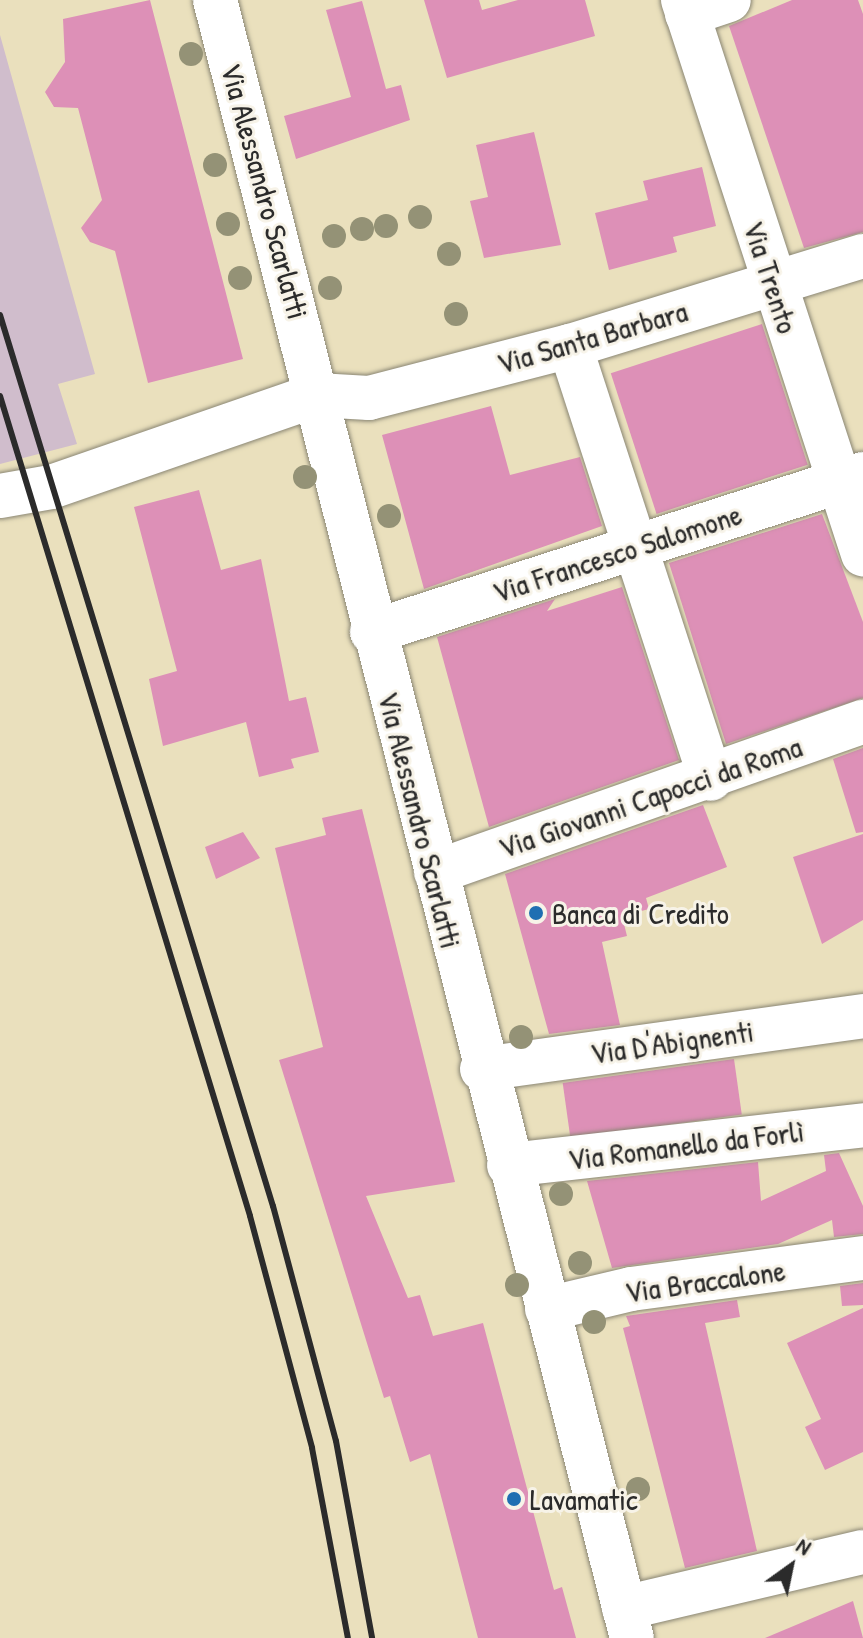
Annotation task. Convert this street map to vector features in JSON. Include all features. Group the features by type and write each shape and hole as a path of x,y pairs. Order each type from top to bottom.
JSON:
{"street":[{"name":"Via Alessandro Scarlatti","path":"215,0 317,395 372,632 436,872 482,1069 628,1623"},
{"path":"685,7 729,0"},
{"name":"Via Trento","path":"685,7 773,283 851,478 863,554"},
{"name":"Via Santa Barbara","path":"317,395 369,398 570,346 863,256"},
{"path":"570,346 711,779"},
{"path":"0,496 51,487 317,395"},
{"name":"Via Francesco Salomone","path":"372,632 851,478"},
{"name":"Via Giovanni Capocci da Roma","path":"436,872 711,779 863,722"},
{"name":"Via D'Abignenti","path":"482,1069 863,1016"},
{"name":"Via Romanello da Forlì","path":"509,1165 863,1125"},
{"name":"Via Braccalone","path":"547,1309 631,1289 863,1258"},
{"path":"628,1623 863,1552"}],"shaded area":[{"path":"0,35 95,374 58,384 77,444 0,464"}],"building":[{"path":"150,0 243,359 148,383 115,251 90,242 81,228 102,200 78,108 54,107 45,92 65,62 63,19"},
{"path":"424,0 479,0 482,10 518,0 585,0 595,36 447,78"},
{"path":"792,0 858,0 863,14 863,232 804,248 729,26"},
{"path":"362,1 386,89 401,85 410,120 296,159 284,116 351,97 326,10"},
{"path":"534,132 561,245 484,258 470,201 488,197 476,145"},
{"path":"702,167 716,226 673,237 677,252 609,270 595,213 648,200 643,181"},
{"path":"762,324 808,465 657,514 611,373"},
{"path":"491,406 510,475 580,457 602,526 424,589 382,435"},
{"path":"199,490 221,570 261,559 289,701 306,697 319,752 291,759 294,768 259,777 246,722 163,746 149,679 177,671 134,507"},
{"path":"822,514 863,622 863,698 726,744 669,563"},
{"path":"622,587 679,760 489,827 437,637 555,599 547,611"},
{"path":"863,748 863,832 856,833 833,759"},
{"path":"703,805 727,867 646,898 649,909 622,916 627,936 602,942 620,1025 549,1034 505,874"},
{"path":"362,809 455,1182 366,1196 408,1298 420,1295 433,1336 483,1323 554,1590 562,1587 576,1638 478,1638 430,1454 410,1462 390,1396 384,1398 279,1060 323,1047 275,848 326,835 322,818"},
{"path":"243,832 260,858 216,879 205,847"},
{"path":"863,834 863,920 822,944 793,857"},
{"path":"734,1059 742,1114 570,1139 563,1083"},
{"path":"839,1153 863,1206 863,1234 834,1237 832,1220 778,1244 612,1268 587,1181 758,1162 761,1201 826,1171 824,1155"},
{"path":"863,1283 863,1305 842,1306 840,1286"},
{"path":"737,1300 740,1317 705,1323 757,1551 685,1568 623,1328 630,1326 626,1316"},
{"path":"863,1308 863,1452 825,1470 805,1427 821,1419 787,1343"},
{"path":"853,1601 863,1638 765,1638"}],"railway":[{"path":"0,315 273,1206 336,1441 372,1638"},
{"path":"0,396 250,1216 312,1448 348,1638"}],"place":[{"name":"Banca di Credito","path":"536,913"},
{"name":"Lavamatic","path":"514,1499"}]}
